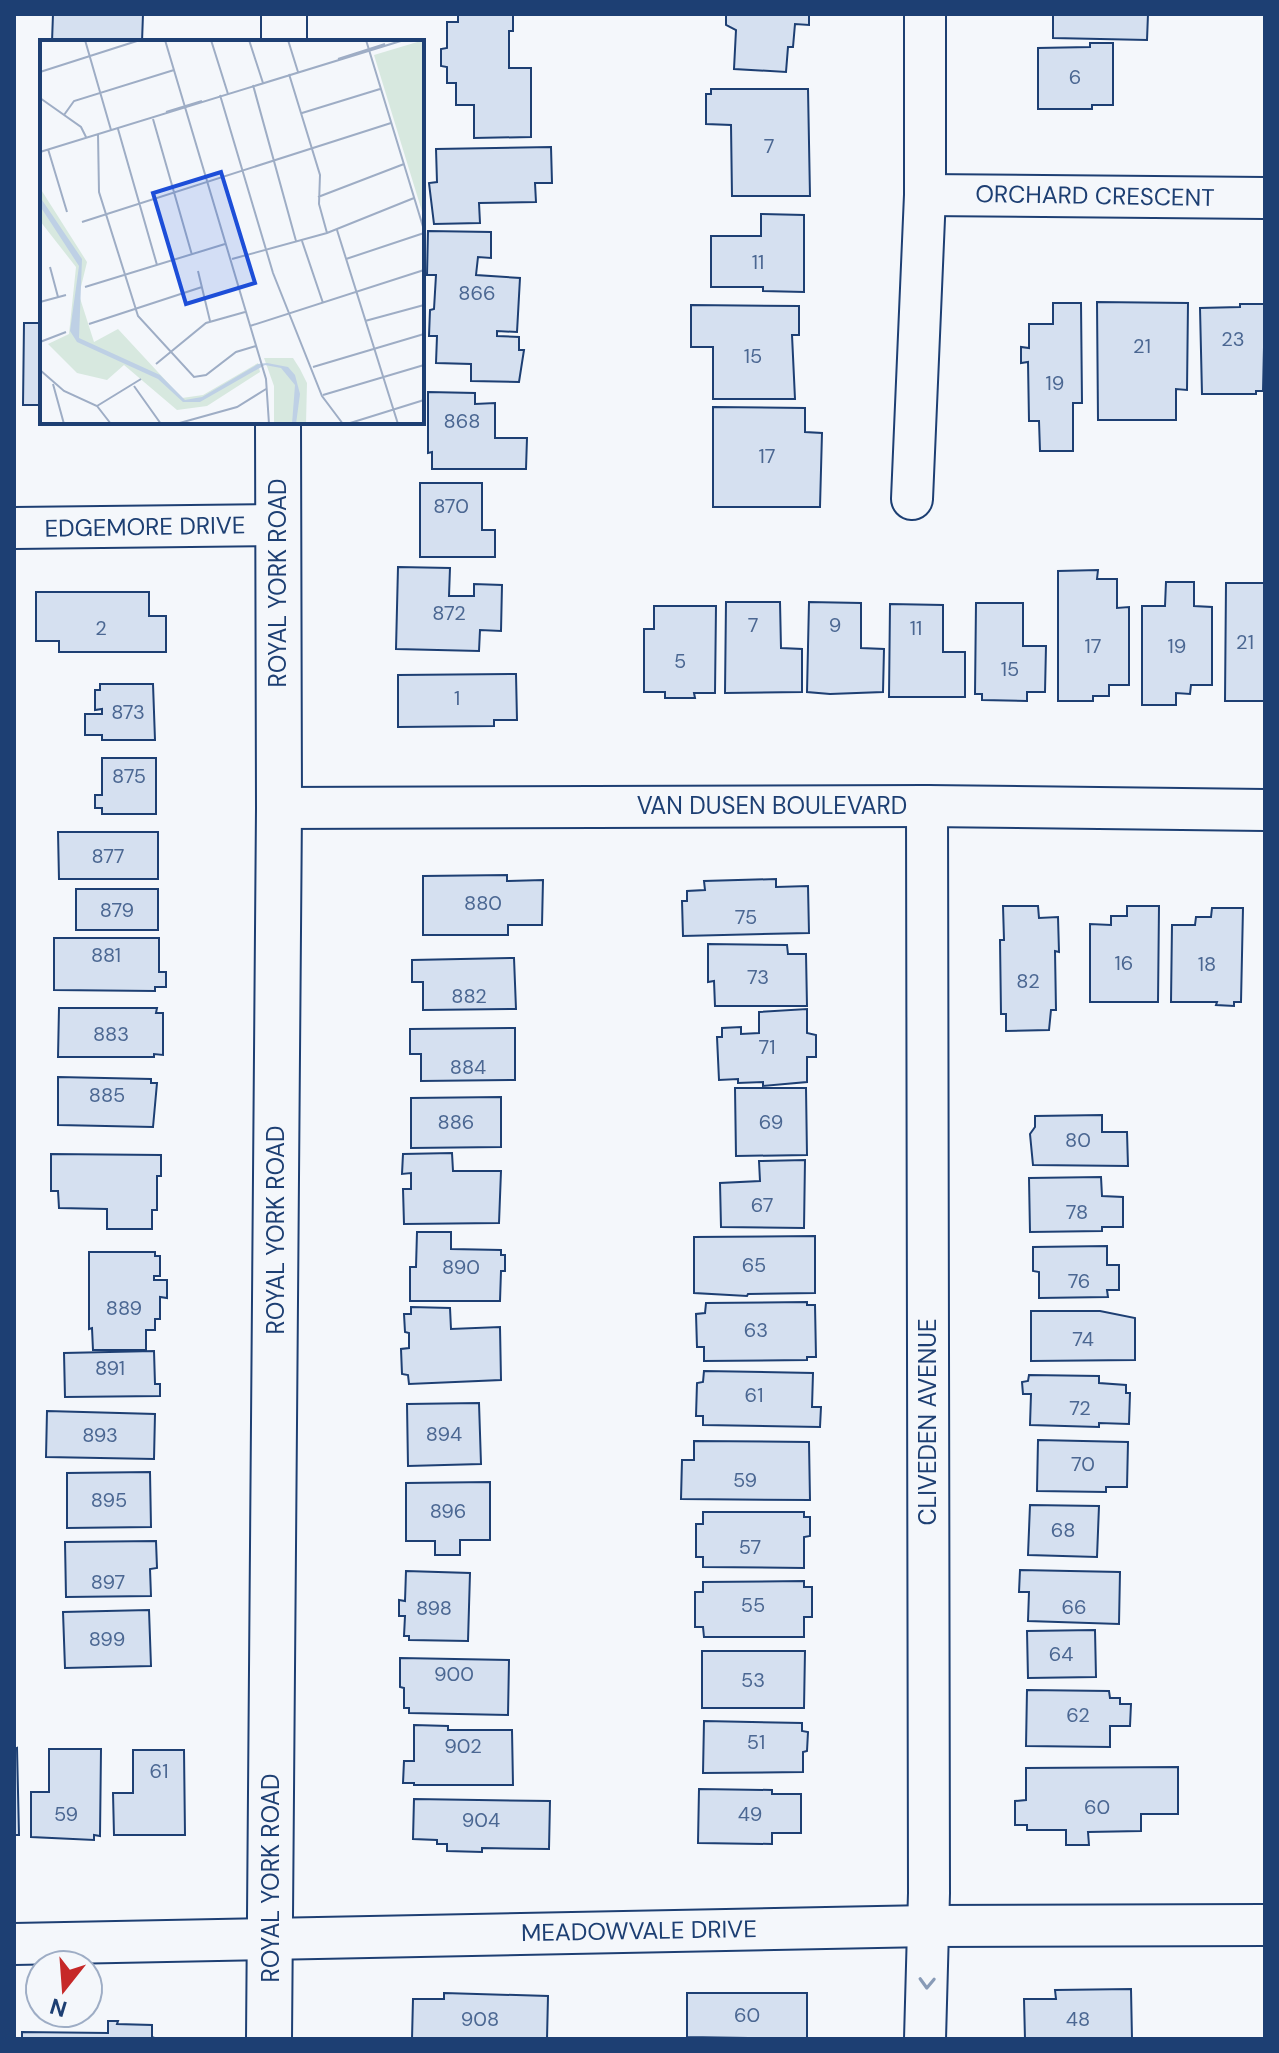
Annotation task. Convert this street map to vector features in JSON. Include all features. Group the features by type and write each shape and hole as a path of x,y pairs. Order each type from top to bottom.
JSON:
{"main road":[{"path":"284,14 284,40"},
{"name":"ROYAL YORK ROAD","path":"269,2039 279,808 278,424"}],"street":[{"path":"912,499 925,195 925,14"},
{"name":"ORCHARD CRESCENT","path":"925,195 1265,198"},
{"name":"EDGEMORE DRIVE","path":"14,528 277,525"},
{"name":"VAN DUSEN BOULEVARD","path":"279,808 927,806 1265,810"},
{"name":"CLIVEDEN AVENUE","path":"925,2039 929,1926 927,806"},
{"name":"MEADOWVALE DRIVE","path":"14,1944 929,1926 1265,1925"}],"building":[{"path":"53,14 143,14 142,40 52,40"},
{"path":"458,14 513,14 513,31 509,31 509,68 531,68 531,137 474,138 474,105 456,105 456,83 447,83 447,67 441,66 441,49 447,48 447,22 458,22"},
{"path":"726,14 809,14 809,25 795,24 793,47 788,47 786,72 734,69 736,30 726,25"},
{"path":"1053,14 1148,14 1147,40 1053,38"},
{"path":"1090,43 1113,43 1113,105 1092,105 1092,109 1038,109 1038,48 1090,47"},
{"path":"711,89 808,89 810,196 732,196 731,125 706,124 706,94 711,94"},
{"path":"551,147 552,183 535,183 536,202 479,203 480,223 434,224 429,183 437,182 436,149"},
{"path":"761,214 804,215 804,292 763,291 763,287 711,287 711,236 761,236"},
{"path":"428,231 491,232 491,258 478,257 476,275 520,278 517,332 497,331 497,336 519,337 519,350 524,350 519,382 471,381 471,364 436,363 437,336 429,336 436,275 427,275"},
{"path":"1097,302 1188,303 1187,390 1176,389 1176,420 1098,420"},
{"path":"1053,303 1081,303 1082,403 1073,403 1073,451 1040,451 1039,421 1029,421 1028,362 1021,363 1021,347 1029,348 1029,324 1053,324"},
{"path":"1240,304 1265,304 1263,391 1256,391 1256,394 1202,394 1200,308 1240,307"},
{"path":"691,305 799,306 799,335 792,335 795,399 713,399 713,347 691,347"},
{"path":"24,323 40,323 40,405 23,405"},
{"path":"428,392 475,393 475,404 495,403 495,438 527,438 526,469 432,469 432,452 428,453"},
{"path":"713,407 805,408 805,432 822,433 820,507 713,507"},
{"path":"420,483 482,483 482,530 495,530 495,557 420,557"},
{"path":"398,567 450,568 449,596 474,596 474,584 502,585 501,631 480,630 479,651 396,649"},
{"path":"1098,570 1097,579 1117,579 1117,608 1129,607 1129,685 1109,685 1109,696 1093,696 1093,701 1058,701 1058,571"},
{"path":"1166,582 1194,582 1194,606 1212,607 1212,685 1191,685 1190,694 1176,693 1176,705 1142,705 1142,606 1165,606"},
{"path":"1226,583 1265,583 1265,701 1225,701"},
{"path":"36,592 149,592 149,616 166,616 166,652 59,652 59,641 36,641"},
{"path":"726,602 780,602 781,648 802,649 802,692 725,693"},
{"path":"809,602 861,603 861,648 884,649 883,692 807,692"},
{"path":"976,603 1023,603 1023,646 1046,646 1045,692 1027,692 1027,701 982,700 982,694 975,694"},
{"path":"890,604 943,605 943,652 965,652 965,697 889,697"},
{"path":"654,606 716,606 715,693 694,693 695,698 665,698 665,692 644,692 644,629 654,629"},
{"path":"516,674 517,720 494,720 494,726 398,727 398,675"},
{"path":"100,684 153,684 155,740 102,740 102,735 85,735 85,714 102,714 102,709 95,710 95,690 100,690"},
{"path":"102,758 156,758 156,814 102,814 102,808 95,808 95,795 102,795"},
{"path":"58,832 158,832 158,879 59,879"},
{"path":"507,875 507,881 543,880 542,925 508,925 508,935 423,935 423,876"},
{"path":"776,879 776,887 808,886 809,933 683,936 682,901 687,901 687,891 705,890 704,881"},
{"path":"76,889 158,889 158,930 76,930"},
{"path":"1003,906 1038,906 1039,918 1058,917 1056,1010 1051,1010 1049,1030 1006,1031 1006,1014 1001,1014"},
{"path":"1127,906 1159,906 1158,1002 1090,1002 1090,924 1111,925 1111,916 1127,916"},
{"path":"1212,908 1243,908 1241,1002 1234,1002 1234,1006 1216,1005 1217,1002 1171,1002 1172,925 1195,925 1196,917 1211,917"},
{"path":"54,938 159,938 159,972 166,972 166,987 155,987 155,991 54,990"},
{"path":"708,944 787,945 788,954 806,954 807,1006 715,1006 714,981 708,982"},
{"path":"514,958 516,1009 423,1010 423,982 412,982 412,960"},
{"path":"59,1008 157,1008 156,1013 163,1013 163,1055 58,1057"},
{"path":"807,1009 807,1033 816,1035 816,1057 807,1057 807,1082 763,1086 763,1082 719,1080 717,1037 722,1037 722,1028 741,1027 741,1034 759,1033 759,1012"},
{"path":"515,1028 515,1080 421,1081 421,1054 410,1054 410,1029"},
{"path":"58,1077 151,1079 151,1083 157,1083 153,1127 58,1125"},
{"path":"735,1088 806,1088 807,1155 736,1156"},
{"path":"501,1097 501,1147 411,1148 411,1098"},
{"path":"1102,1115 1102,1132 1127,1132 1128,1166 1033,1165 1030,1134 1035,1127 1035,1116"},
{"path":"452,1153 453,1171 501,1171 499,1223 404,1224 403,1189 411,1189 411,1173 402,1174 403,1154"},
{"path":"51,1154 161,1155 161,1176 157,1176 157,1210 152,1210 152,1229 107,1229 107,1209 59,1208 58,1191 51,1191"},
{"path":"805,1160 804,1228 721,1227 720,1183 760,1181 759,1161"},
{"path":"1101,1177 1102,1196 1123,1197 1123,1227 1102,1227 1102,1231 1030,1232 1029,1178"},
{"path":"417,1232 451,1232 451,1249 501,1250 501,1255 505,1255 505,1271 501,1271 500,1301 410,1301 410,1267 416,1267"},
{"path":"815,1236 815,1293 747,1296 694,1293 694,1237"},
{"path":"1107,1246 1107,1265 1119,1265 1119,1290 1107,1290 1108,1297 1039,1298 1039,1272 1033,1271 1033,1247"},
{"path":"89,1252 155,1252 155,1256 160,1256 160,1276 154,1276 154,1280 167,1280 167,1298 160,1297 160,1319 155,1319 155,1330 146,1330 146,1350 93,1350 92,1328 89,1329"},
{"path":"807,1302 807,1305 815,1305 816,1357 807,1357 807,1360 704,1361 704,1347 697,1347 696,1314 705,1313 706,1303"},
{"path":"411,1307 450,1308 451,1329 500,1327 501,1380 409,1384 408,1375 402,1374 401,1349 409,1348 404,1314 411,1314"},
{"path":"1031,1311 1100,1311 1135,1318 1135,1360 1031,1361"},
{"path":"154,1351 155,1384 160,1384 160,1396 65,1397 64,1353"},
{"path":"704,1371 813,1373 812,1407 821,1407 820,1427 703,1425 703,1416 696,1416 697,1383 703,1382"},
{"path":"1029,1375 1099,1376 1099,1383 1126,1385 1126,1393 1130,1393 1129,1424 1099,1423 1099,1427 1030,1425 1031,1394 1023,1394 1022,1382 1028,1381"},
{"path":"479,1403 481,1464 408,1466 407,1404"},
{"path":"47,1411 155,1414 154,1459 46,1457"},
{"path":"1038,1440 1128,1442 1127,1487 1106,1487 1106,1492 1037,1491"},
{"path":"694,1441 809,1442 810,1500 681,1499 682,1460 694,1460"},
{"path":"150,1472 151,1527 67,1528 67,1473"},
{"path":"490,1482 490,1540 460,1540 460,1555 435,1555 435,1541 406,1541 406,1483"},
{"path":"1030,1505 1099,1506 1097,1557 1028,1555"},
{"path":"703,1512 804,1512 804,1517 810,1517 810,1536 804,1537 804,1568 703,1567 703,1557 696,1557 696,1524 703,1524"},
{"path":"156,1541 157,1568 150,1569 151,1596 66,1597 65,1542"},
{"path":"1020,1570 1120,1572 1119,1624 1028,1621 1029,1592 1019,1592"},
{"path":"406,1571 470,1573 468,1641 409,1640 409,1636 404,1636 405,1616 399,1616 399,1600 405,1601"},
{"path":"804,1581 804,1587 812,1587 812,1617 804,1617 804,1637 704,1637 703,1627 695,1627 695,1592 703,1592 703,1582"},
{"path":"149,1610 151,1666 65,1668 63,1612"},
{"path":"1095,1630 1096,1677 1028,1678 1027,1631"},
{"path":"702,1651 805,1651 804,1708 702,1708"},
{"path":"400,1658 509,1660 508,1715 409,1713 409,1708 404,1708 404,1688 400,1687"},
{"path":"1027,1690 1109,1691 1110,1698 1120,1698 1120,1704 1131,1704 1130,1726 1110,1726 1110,1747 1026,1746"},
{"path":"704,1721 802,1723 802,1731 808,1732 807,1751 803,1752 803,1772 703,1773"},
{"path":"414,1725 448,1726 448,1730 512,1730 513,1785 403,1783 404,1761 414,1761"},
{"path":"17,1748 19,1835 14,1835 14,1749"},
{"path":"49,1749 101,1749 100,1836 94,1835 94,1840 31,1837 31,1792 49,1792"},
{"path":"133,1750 184,1750 185,1835 114,1835 113,1793 133,1793"},
{"path":"1178,1767 1178,1814 1141,1814 1141,1831 1088,1832 1089,1845 1066,1845 1066,1830 1027,1830 1027,1825 1015,1825 1015,1801 1026,1800 1026,1768"},
{"path":"699,1789 772,1790 772,1794 801,1794 801,1833 772,1833 772,1844 698,1843"},
{"path":"414,1799 550,1801 549,1849 447,1851 447,1844 437,1844 437,1840 413,1839"},
{"path":"1131,1989 1132,2039 1025,2039 1024,1999 1056,1999 1055,1990"},
{"path":"444,1993 548,1996 547,2039 412,2039 413,1999 444,1999"},
{"path":"687,1993 807,1993 807,2039 687,2037"},
{"path":"108,2021 152,2025 152,2037 157,2039 22,2039 22,2032 108,2033"}]}
